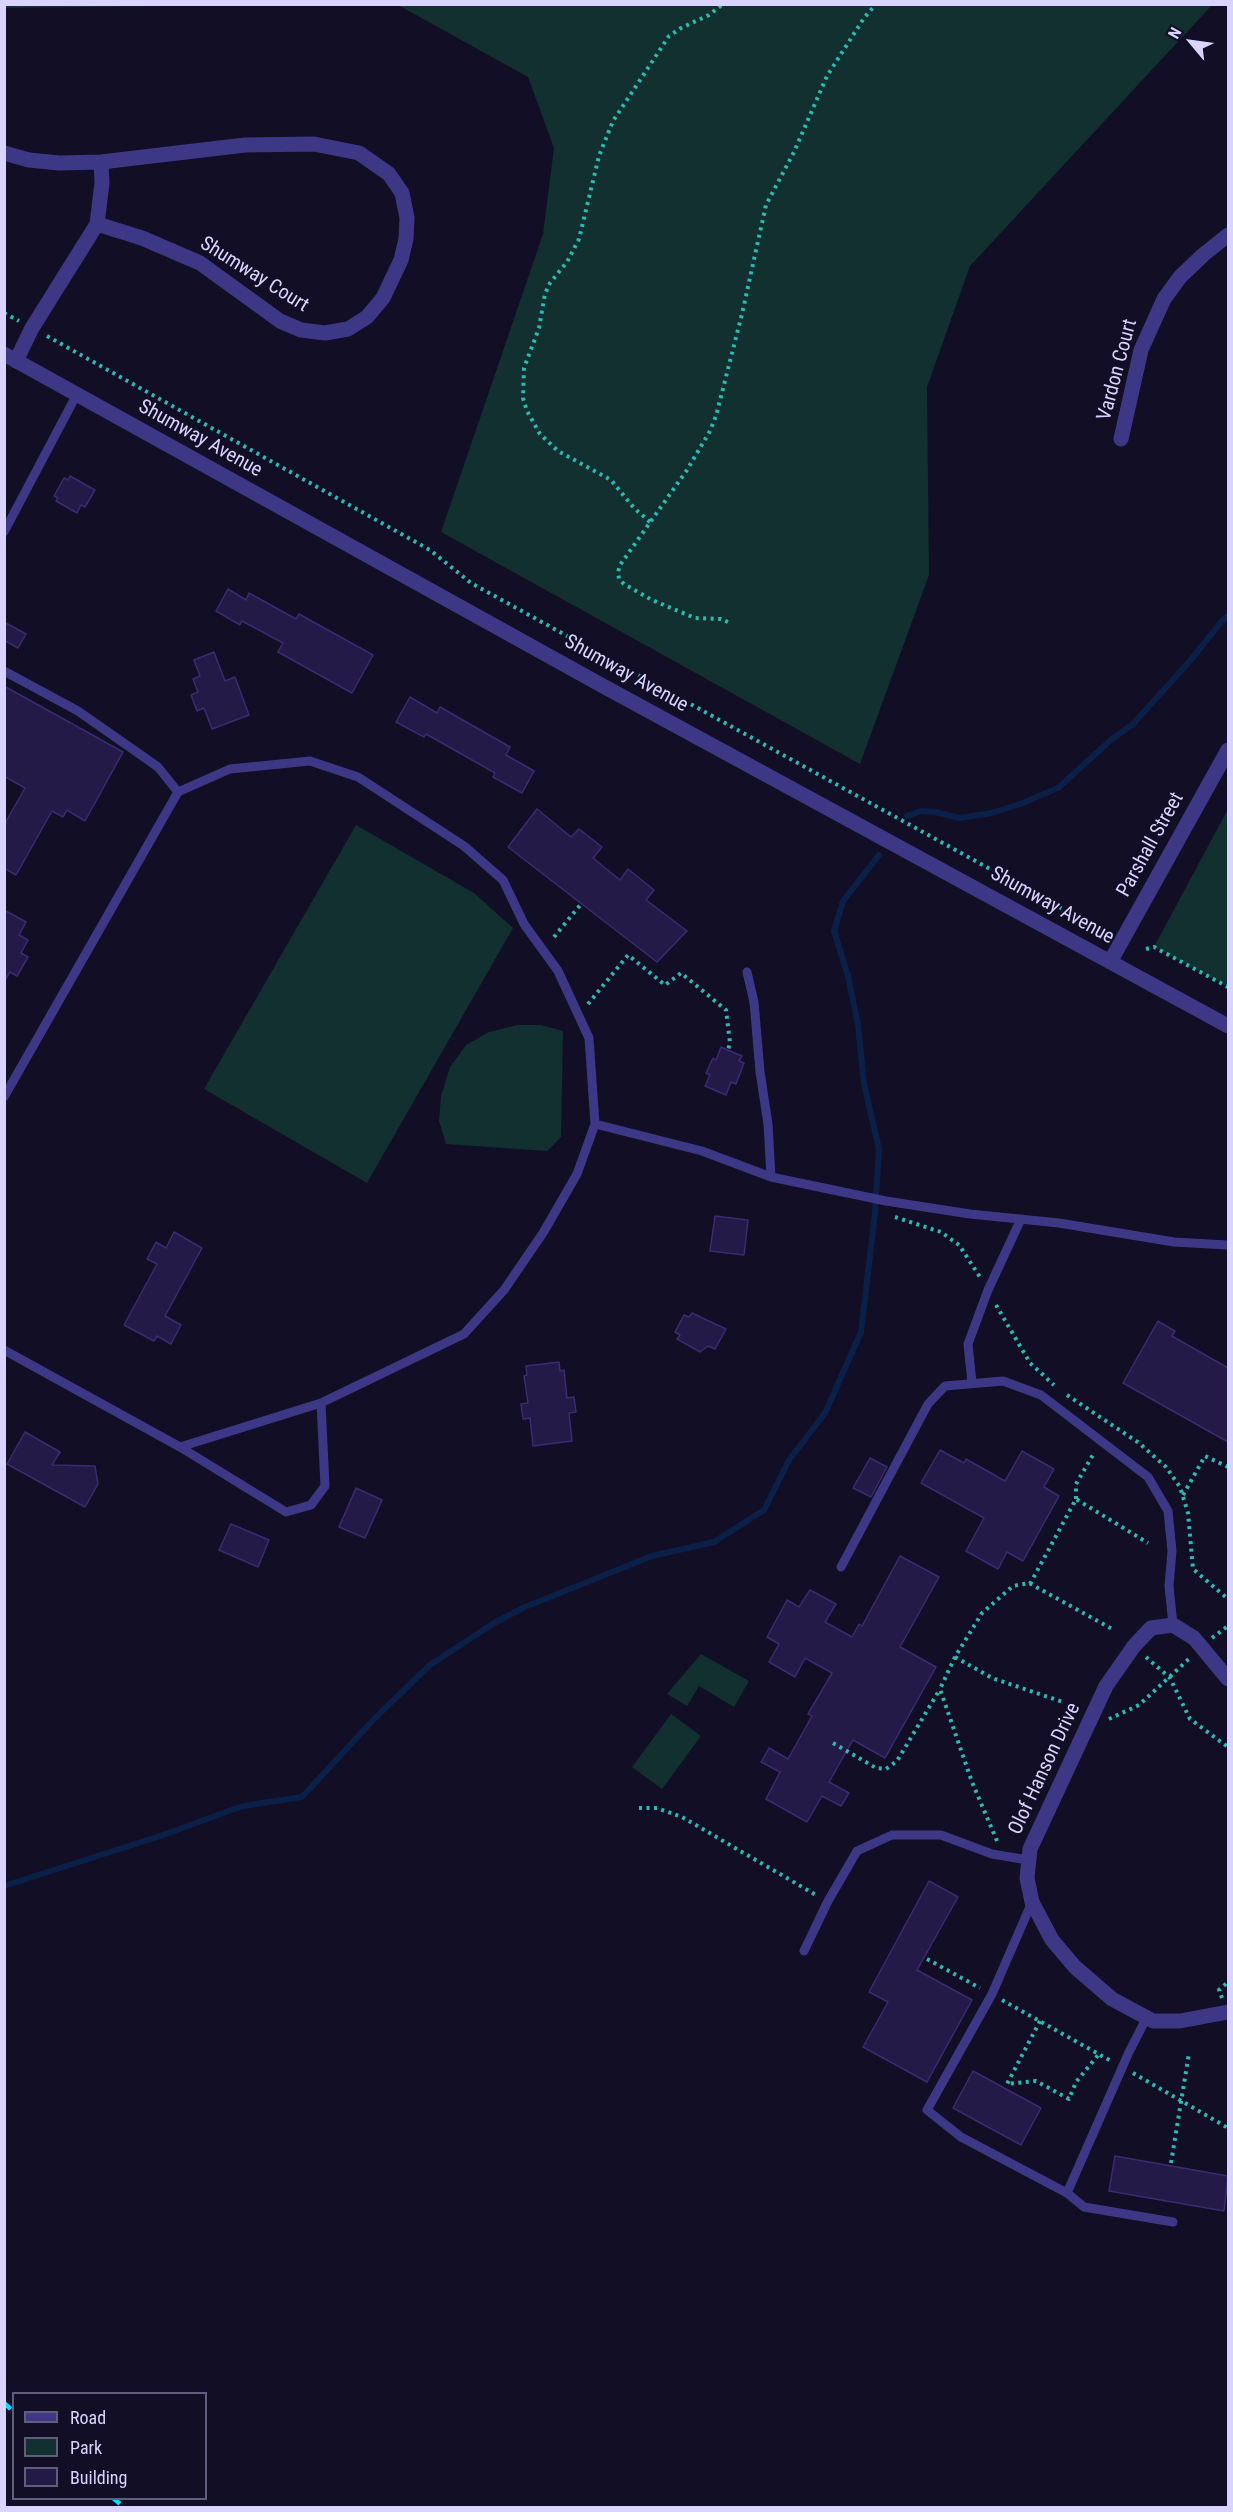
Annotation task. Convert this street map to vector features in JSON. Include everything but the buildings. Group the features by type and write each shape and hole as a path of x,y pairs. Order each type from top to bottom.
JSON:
{"street":[{"name":"Shumway Court","path":"4,153 29,160 49,162 101,162 266,144 314,144 359,153 389,174 402,193 407,218 406,239 401,260 383,298 367,317 348,329 325,333 301,330 280,321 200,262 142,238 97,224"},
{"path":"10,357 32,328 97,224 102,183 101,162"},
{"name":"Vardon Court","path":"1121,439 1141,350 1164,299 1180,277 1228,235"},
{"name":"Shumway Avenue","path":"10,357 614,692 1228,1026"},
{"name":"Parshall Street","path":"1110,962 1228,750"},
{"path":"1173,1625 1194,1638 1228,1678"},
{"name":"Olof Hanson Drive","path":"1173,1625 1150,1628 1134,1646 1106,1686 1030,1849 1027,1878 1032,1902 1052,1940 1075,1967 1112,1999 1153,2021 1180,2021 1228,2012"}],"lane":[{"path":"4,532 77,394"},
{"path":"4,671 78,711 158,767 178,792"},
{"path":"4,1096 178,792 230,769 310,761 358,777 464,846 503,880 524,924 558,971 589,1038 595,1124 577,1174 543,1233 504,1290 464,1334 321,1403 180,1447"},
{"path":"747,972 754,1002 760,1072 768,1124 771,1177"},
{"path":"595,1124 702,1151 771,1177 886,1201 1021,1220 1059,1223 1174,1242 1228,1245"},
{"path":"972,1383 968,1344 988,1290 1021,1220"},
{"path":"4,1350 180,1447 286,1512 311,1505 325,1486 321,1403"},
{"path":"841,1567 928,1404 945,1386 1003,1381 1041,1395 1148,1477 1168,1511 1172,1551 1169,1586 1173,1625"},
{"path":"804,1951 828,1901 857,1851 892,1835 941,1834 992,1854 1028,1860"},
{"path":"1032,1902 992,1994 927,2110 962,2137 1067,2193 1084,2207 1173,2222"},
{"path":"1067,2193 1147,2018"}],"path":[{"path":"650,522 634,508 611,480 558,451 540,434 527,411 524,398 524,368 538,328 545,294 550,283 567,262 579,239 599,156 613,121 669,36 708,15 723,4"},
{"path":"728,622 721,619 695,618 652,600 619,579 620,566 702,447 716,416 766,205 794,152 827,76 864,18 876,4"},
{"path":"4,313 430,550 471,583 1088,923"},
{"path":"554,937 581,904"},
{"path":"1146,949 1154,947 1228,987"},
{"path":"588,1004 628,954 665,986 681,973 726,1010 730,1043 728,1050"},
{"path":"893,1216 902,1221 941,1232 959,1245 1030,1363 1060,1391 1138,1443 1166,1467 1182,1495 1188,1513 1193,1569 1228,1599"},
{"path":"1030,1584 1076,1499 1076,1484 1110,1423"},
{"path":"1182,1495 1205,1456 1228,1467"},
{"path":"1076,1499 1148,1543"},
{"path":"833,1743 876,1768 886,1768 897,1761 940,1689 955,1656 982,1613 1013,1586 1030,1584 1114,1630"},
{"path":"1093,1714 1107,1720 1139,1705 1170,1678 1201,1646 1228,1626"},
{"path":"1134,1646 1170,1678 1190,1719 1228,1747"},
{"path":"955,1656 992,1678 1063,1702"},
{"path":"940,1689 972,1782 997,1842"},
{"path":"639,1808 657,1808 682,1817 828,1901"},
{"path":"927,1959 981,1989"},
{"path":"992,1994 1228,2128"},
{"path":"1040,2021 1007,2084 1036,2081 1069,2099 1076,2082 1099,2054"},
{"path":"1171,2163 1189,2053"}],"green space":[{"path":"5,4 246,4 246,5 5,8"},
{"path":"398,5 1212,5 970,266 927,387 929,575 860,764 441,532 543,234 554,148 528,77"},
{"path":"1228,809 1228,987 1154,947"},
{"path":"356,825 474,893 513,928 367,1183 204,1089"},
{"path":"517,1025 541,1025 563,1031 561,1137 547,1151 446,1144 439,1121 441,1096 450,1067 466,1045 489,1032"},
{"path":"701,1654 749,1681 734,1707 699,1686 687,1706 667,1694"},
{"path":"671,1714 701,1736 662,1789 632,1767"}],"waterway":[{"path":"907,816 921,811 959,818 992,813 1058,788 1112,739 1133,724 1228,616"},
{"path":"4,1886 160,1836 243,1806 302,1797 376,1717 430,1665 494,1623 525,1607 652,1556 714,1542 764,1510 789,1460 825,1413 861,1332 875,1213 879,1149 864,1084 858,1025 848,976 834,931 843,901 879,855"}],"railway":[{"path":"4,2403 12,2410"},
{"path":"115,2500 125,2508"}]}
